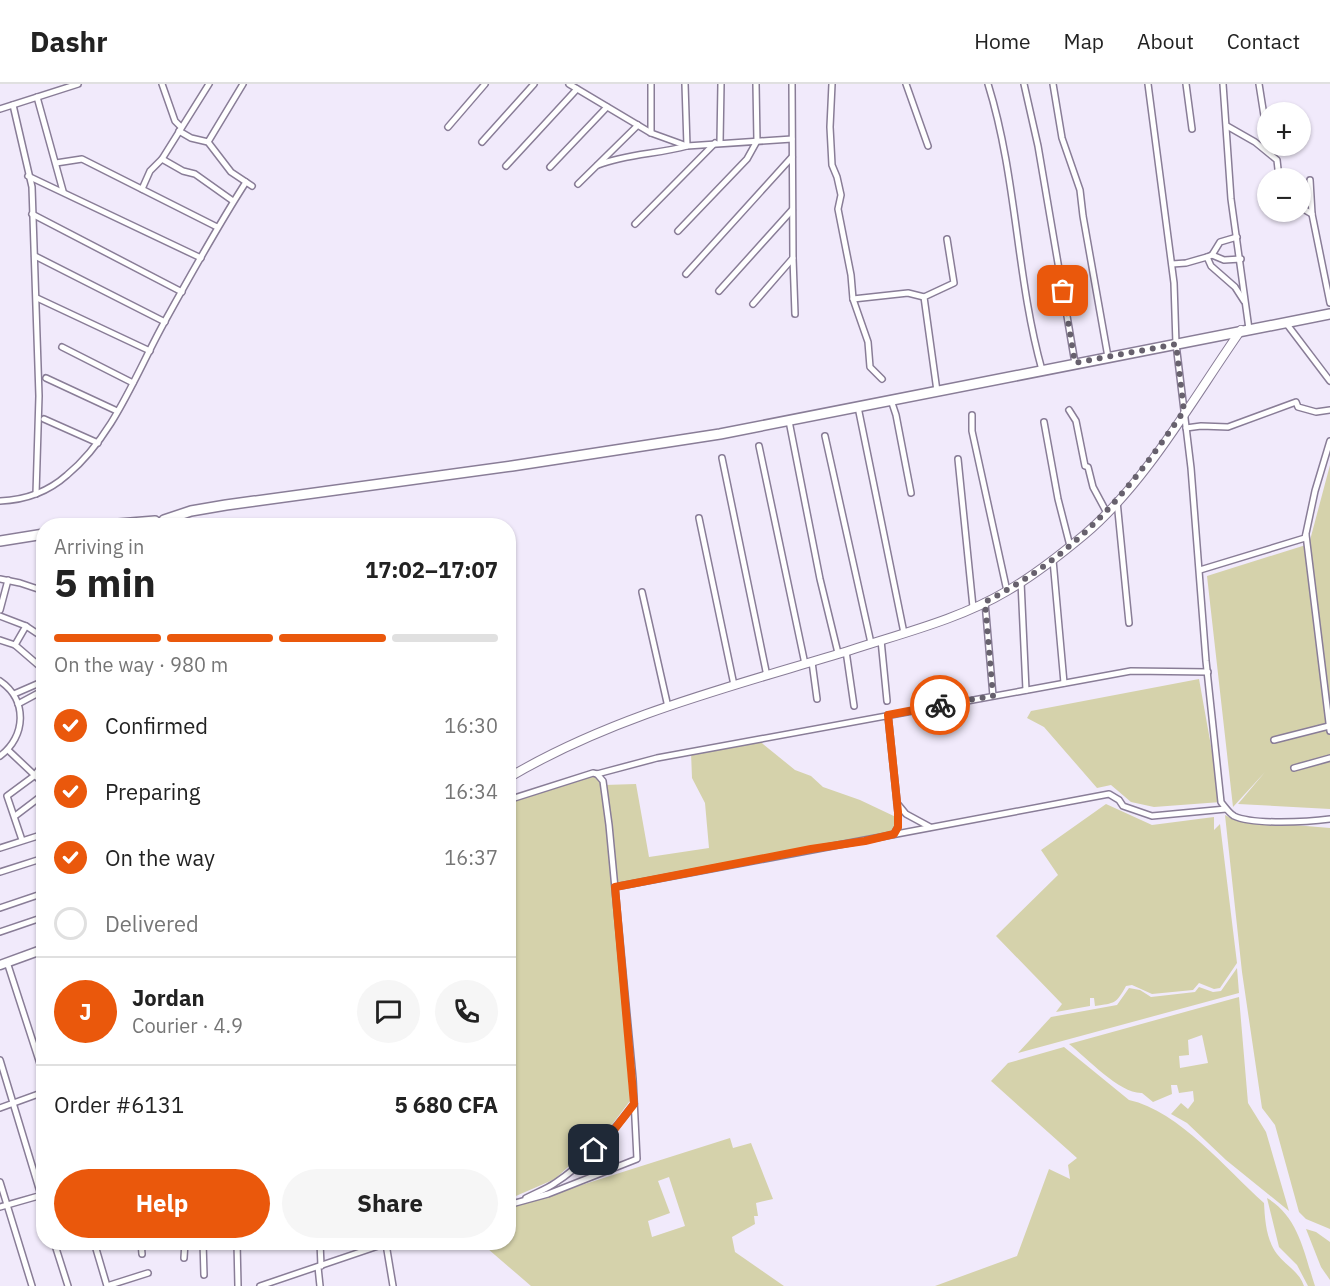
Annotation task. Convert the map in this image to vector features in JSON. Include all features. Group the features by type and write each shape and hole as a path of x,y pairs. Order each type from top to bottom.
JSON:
{"highway":[{"path":"174,518 187,513 242,503 512,466 720,434 1285,321 1330,314"},
{"path":"0,541 36,535"}],"main road":[{"path":"3,964 36,952"}],"street":[{"path":"0,109 78,84"},
{"path":"162,84 174,121 180,129 191,138 208,142 226,166 252,186"},
{"path":"142,189 150,171 162,159 208,84"},
{"path":"208,142 243,84"},
{"path":"448,127 485,84"},
{"path":"482,142 534,84"},
{"path":"569,84 580,88 651,133 687,146"},
{"path":"651,84 651,133"},
{"path":"685,84 687,146"},
{"path":"636,224 718,143 721,84"},
{"path":"678,231 747,159 757,141 756,84"},
{"path":"792,84 795,314"},
{"path":"832,84 830,127 832,165 841,195 838,209 853,299 868,342 870,367 882,379"},
{"path":"906,84 928,146"},
{"path":"988,84 1010,184 1030,312 1042,370"},
{"path":"1023,84 1038,146 1075,363"},
{"path":"1053,84 1062,138 1080,190 1108,357"},
{"path":"1148,84 1172,264 1176,344 1221,802 1233,816 1245,819 1316,821 1330,819"},
{"path":"1186,84 1192,129"},
{"path":"516,774 591,736 668,707 904,633 985,602 1007,591 1053,560 1107,513 1245,330 1245,303 1232,199 1223,84"},
{"path":"1259,84 1262,102"},
{"path":"506,166 580,88"},
{"path":"37,97 63,191"},
{"path":"13,105 32,186 39,396 36,494"},
{"path":"550,167 607,107"},
{"path":"578,184 638,125"},
{"path":"1227,126 1257,144"},
{"path":"598,165 612,160 655,154 687,146 792,139"},
{"path":"686,274 792,157"},
{"path":"56,163 82,159 216,226"},
{"path":"162,159 183,171 195,174 234,201"},
{"path":"28,176 201,258"},
{"path":"0,501 36,494 51,488 69,474 98,443 201,258 216,226 246,182"},
{"path":"1311,197 1312,214 1330,303"},
{"path":"719,291 792,210"},
{"path":"32,214 182,292"},
{"path":"1237,237 1220,242 1210,256 1211,266 1235,287 1245,303"},
{"path":"853,299 908,293 924,297 954,283 947,239"},
{"path":"35,256 165,321"},
{"path":"1172,264 1186,263 1210,256 1224,260 1241,260"},
{"path":"753,304 793,258"},
{"path":"924,297 937,391"},
{"path":"37,298 150,351"},
{"path":"1285,321 1330,381"},
{"path":"62,347 133,383"},
{"path":"46,378 117,411"},
{"path":"891,400 911,493"},
{"path":"1186,428 1228,427 1296,402 1298,407 1316,412 1330,410"},
{"path":"858,407 904,633"},
{"path":"1069,410 1076,421 1085,466 1088,467 1101,504 1107,513"},
{"path":"972,415 972,431 1007,591"},
{"path":"44,419 98,443"},
{"path":"789,421 820,579 842,652 854,706"},
{"path":"1044,422 1058,499 1070,546"},
{"path":"825,436 871,643"},
{"path":"1330,441 1315,491 1306,535 1330,731"},
{"path":"759,446 817,699"},
{"path":"722,458 767,676"},
{"path":"958,459 973,607"},
{"path":"1118,501 1129,624"},
{"path":"699,518 734,685"},
{"path":"1200,570 1301,540 1306,535"},
{"path":"1053,560 1064,683"},
{"path":"0,579 36,589"},
{"path":"0,610 8,580"},
{"path":"1021,582 1026,690"},
{"path":"642,592 668,707"},
{"path":"985,602 993,696"},
{"path":"0,616 36,631"},
{"path":"15,645 26,626"},
{"path":"0,640 15,645 36,663"},
{"path":"881,640 887,701"},
{"path":"1323,671 1330,669"},
{"path":"516,797 593,773 597,774 657,758 1064,683 1131,671 1208,672"},
{"path":"0,681 14,694 21,716 20,729 8,750 0,756"},
{"path":"14,694 36,684"},
{"path":"18,704 36,694"},
{"path":"888,715 898,827 894,834"},
{"path":"1274,740 1329,726"},
{"path":"8,750 34,776"},
{"path":"1294,768 1330,758"},
{"path":"22,840 8,794 36,773"},
{"path":"516,1203 569,1186 637,1159 615,887 604,786 597,774"},
{"path":"615,887 1109,794 1119,800 1122,806 1152,816 1226,809"},
{"path":"15,816 36,800"},
{"path":"896,802 906,814 931,828"},
{"path":"1316,821 1330,825"},
{"path":"0,848 36,836"},
{"path":"0,872 36,861"},
{"path":"0,908 36,896"},
{"path":"0,931 36,920"},
{"path":"3,964 36,1054"},
{"path":"0,1060 36,1175"},
{"path":"0,1108 36,1095"},
{"path":"516,1201 555,1183 610,1135 634,1104"},
{"path":"0,1182 32,1286"},
{"path":"0,1207 36,1197"},
{"path":"57,1250 68,1286"},
{"path":"96,1250 107,1286 148,1273"},
{"path":"142,1250 142,1254"},
{"path":"184,1250 184,1258"},
{"path":"203,1250 204,1275"},
{"path":"237,1250 238,1286"},
{"path":"320,1250 320,1286"},
{"path":"260,1286 368,1250"},
{"path":"389,1250 393,1286"}],"shaded area":[{"path":"1330,465 1330,809 1238,804 1265,772 1233,807 1207,576 1309,544"},
{"path":"1199,679 1221,802 1154,807 1131,802 1111,785 1097,788 1044,727 1027,718 1031,711"},
{"path":"758,740 795,770 811,776 823,787 860,800 898,818 894,834 615,887 608,830 630,1101 607,1131 555,1179 516,1196 516,797 593,773 604,785 636,784 649,857 709,848 705,803 692,778 691,752"},
{"path":"1106,804 1152,825 1214,817 1214,830 1220,824 1237,963 1220,988 1214,989 1199,983 1193,990 1152,994 1132,985 1126,986 1120,996 1111,1003 1095,1006 1094,998 1090,998 1090,1006 1056,1012 1062,1004 996,936 1058,875 1041,850"},
{"path":"1225,815 1235,820 1330,828 1330,1229 1306,1219 1299,1212 1275,1125 1262,1108 1242,972"},
{"path":"1237,968 1239,993 1018,1053 1051,1017 1117,1005 1129,988 1140,990 1151,997 1195,992 1199,987 1213,992 1221,991"},
{"path":"1239,997 1248,1103 1266,1132 1289,1211 1226,1160 1187,1123 1171,1114 1181,1103 1188,1109 1194,1101 1193,1091 1179,1093 1177,1085 1171,1085 1172,1094 1153,1102 1142,1093 1133,1092 1114,1082 1069,1044","holes":["1202,1035 1208,1063 1180,1068 1179,1056 1189,1055 1188,1040"]},
{"path":"1064,1047 1129,1100 1148,1106 1184,1129 1264,1203 1270,1242 1280,1258 1299,1276 1304,1286 935,1286 1017,1256 1049,1169 1070,1179 1068,1165 1077,1158 991,1081 1008,1063"},
{"path":"730,1138 733,1148 751,1143 773,1199 756,1203 758,1216 754,1216 755,1224 732,1237 735,1252 784,1286 531,1286 489,1250 516,1250 516,1206","holes":["669,1177 685,1226 652,1237 648,1221 670,1213 658,1181"]},
{"path":"1267,1198 1278,1206 1293,1225 1315,1286 1308,1286 1297,1265 1279,1247"},
{"path":"1306,1229 1316,1232 1330,1242 1330,1280 1321,1267"}],"way so far":[{"path":"940,705 993,696 985,602 1035,573 1097,523 1122,497 1184,411 1176,344 1075,363 1063,291"}],"route":[{"path":"594,1150 610,1135 634,1104 615,887 894,834 898,827 898,812 888,715 940,705"}]}
